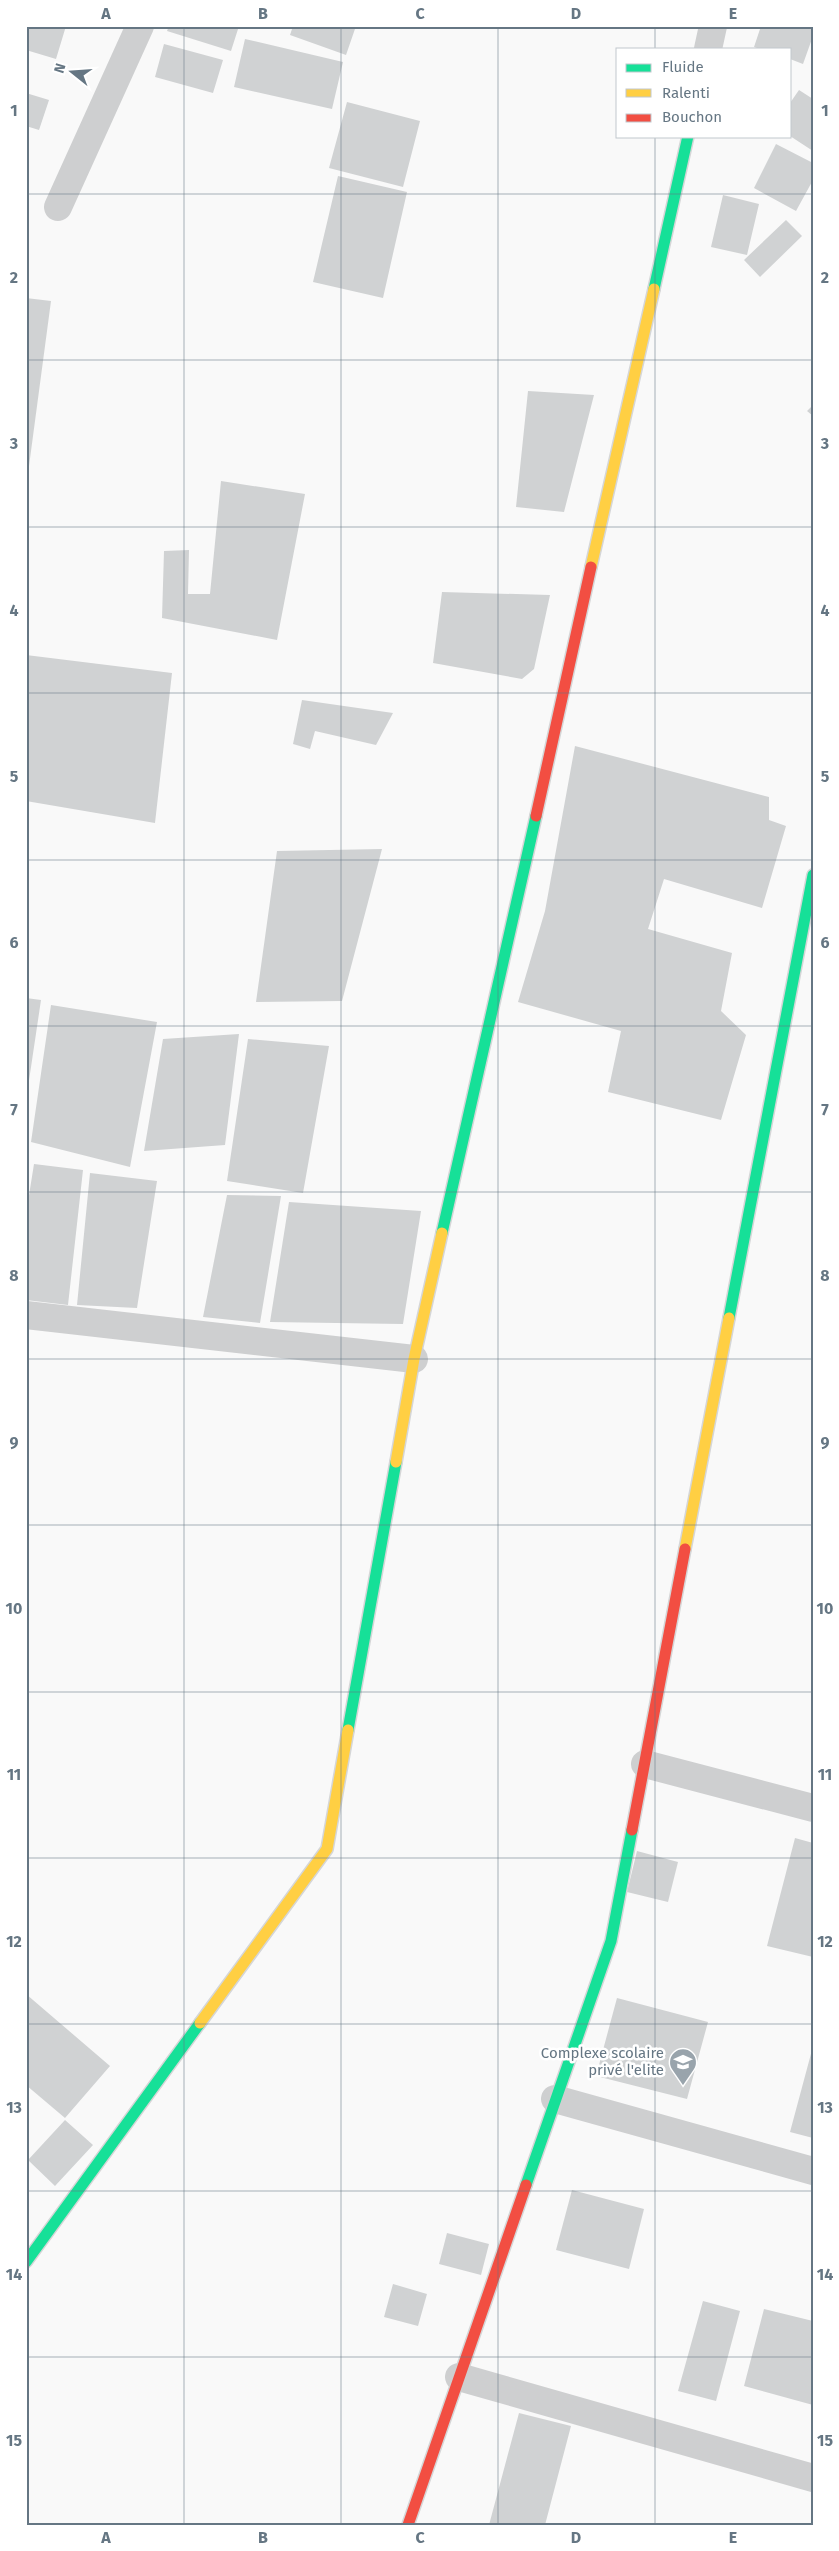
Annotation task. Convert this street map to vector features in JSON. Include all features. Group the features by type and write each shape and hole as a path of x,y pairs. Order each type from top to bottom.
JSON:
{"street":[{"path":"58,207 140,26"},
{"path":"708,48 713,26"},
{"path":"26,2262 327,1849 414,1359 688,138"},
{"path":"408,2525 611,1941 813,875"},
{"path":"26,1314 414,1359"},
{"path":"645,1764 813,1808"},
{"path":"556,2100 813,2171"},
{"path":"459,2377 813,2478"}],"building":[{"path":"26,26 66,26 56,59 26,50"},
{"path":"169,26 239,26 231,51 167,31"},
{"path":"293,26 356,26 346,55 290,35"},
{"path":"761,26 813,26 813,36 803,64 792,60 792,48 754,47"},
{"path":"245,39 343,62 332,109 234,87"},
{"path":"164,44 223,60 213,93 155,77"},
{"path":"799,90 813,99 813,151 792,137 792,100"},
{"path":"26,93 49,100 39,130 26,126"},
{"path":"347,102 420,121 403,187 329,168"},
{"path":"776,144 813,163 813,180 796,211 754,188"},
{"path":"338,176 407,192 383,298 313,282"},
{"path":"723,195 759,204 747,255 711,247"},
{"path":"786,220 802,236 760,277 744,260"},
{"path":"26,298 51,301 27,481 26,480"},
{"path":"528,391 594,395 564,512 516,507"},
{"path":"813,405 813,416 807,411"},
{"path":"221,481 305,494 277,640 162,618 164,551 189,550 188,594 210,594"},
{"path":"442,592 550,595 534,669 522,679 433,663"},
{"path":"26,655 172,673 155,823 26,801"},
{"path":"302,700 393,713 376,745 315,731 310,749 293,744"},
{"path":"575,746 769,797 769,820 786,826 762,908 664,879 648,929 732,953 721,1011 746,1035 721,1120 608,1092 621,1031 518,1002 545,911"},
{"path":"382,849 342,1001 256,1002 277,851"},
{"path":"26,998 41,1000 27,1094 26,1094"},
{"path":"51,1005 157,1022 130,1167 31,1142"},
{"path":"239,1034 225,1145 144,1151 163,1039"},
{"path":"248,1039 329,1046 303,1193 227,1181"},
{"path":"34,1164 83,1170 68,1305 26,1300 26,1214"},
{"path":"90,1173 157,1181 137,1308 77,1305"},
{"path":"227,1195 281,1196 260,1323 203,1317"},
{"path":"289,1202 421,1211 403,1324 270,1322"},
{"path":"795,1838 813,1843 813,1957 767,1946"},
{"path":"637,1851 678,1862 668,1902 627,1892"},
{"path":"26,1994 110,2066 65,2118 26,2085"},
{"path":"617,1998 708,2022 687,2099 596,2076"},
{"path":"813,2050 813,2138 790,2132"},
{"path":"65,2120 93,2145 55,2186 28,2160"},
{"path":"572,2190 644,2209 629,2269 556,2250"},
{"path":"447,2233 489,2244 481,2275 439,2264"},
{"path":"393,2284 427,2294 418,2326 384,2317"},
{"path":"703,2301 740,2311 716,2401 678,2391"},
{"path":"764,2309 813,2321 813,2405 744,2386"},
{"path":"519,2413 571,2426 545,2525 489,2525"}],"traffic: fast":[{"path":"654,289 688,138"},
{"path":"442,1233 536,816"},
{"path":"729,1318 813,875"},
{"path":"348,1730 396,1462"},
{"path":"526,2185 611,1941 632,1830"},
{"path":"26,2262 200,2023"}],"traffic: slow":[{"path":"591,567 654,289"},
{"path":"396,1462 414,1359 442,1233"},
{"path":"685,1549 729,1318"},
{"path":"200,2023 327,1849 348,1730"}],"traffic: jam":[{"path":"536,816 591,567"},
{"path":"632,1830 685,1549"},
{"path":"408,2525 526,2185"}],"place":[{"name":"Complexe scolaire privé l'elite","path":"683,2086"}]}
